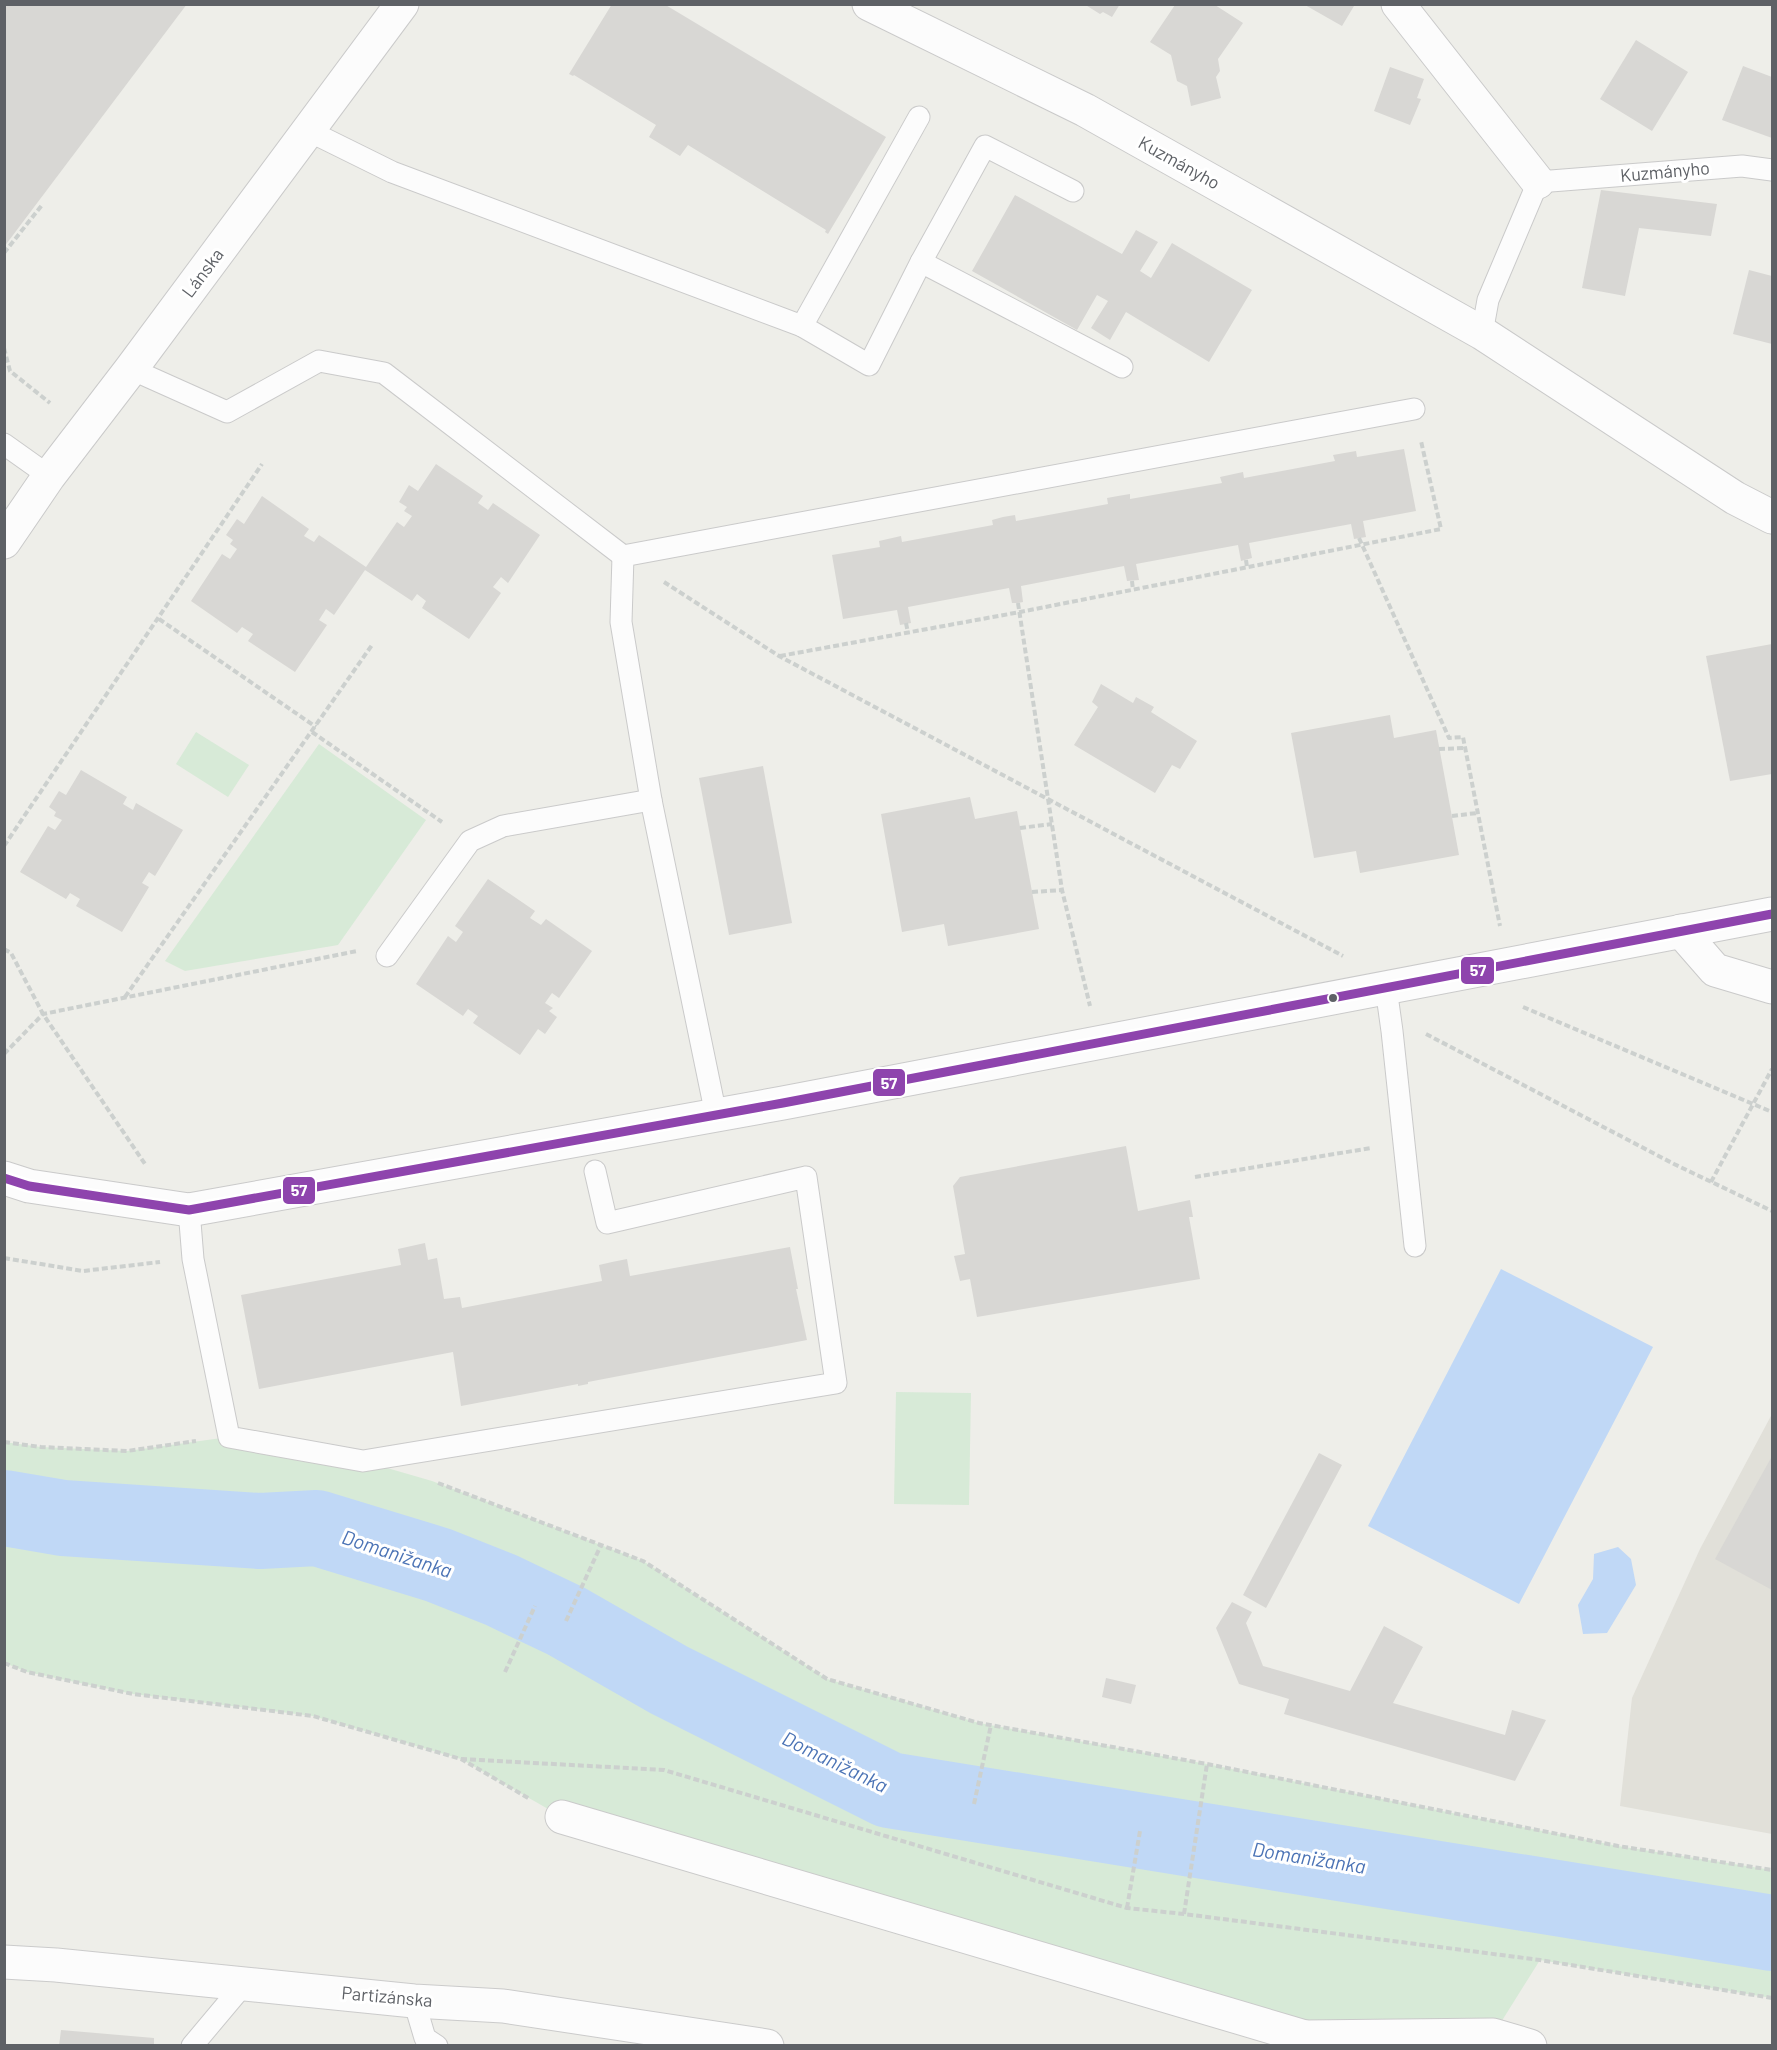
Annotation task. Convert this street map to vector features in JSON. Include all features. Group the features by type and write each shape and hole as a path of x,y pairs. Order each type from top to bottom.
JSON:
{"street":[{"name":"Lánska","path":"4,542 50,476 402,4"},
{"name":"Kuzmányho","path":"869,4 1084,110 1482,333 1735,498 1773,517"},
{"path":"1398,4 1538,182"},
{"path":"4,1178 29,1186 189,1210 716,1115 1773,914"},
{"path":"1681,932 1715,970 1773,987"},
{"path":"562,1817 1305,2041 1493,2035 1530,2046"},
{"name":"Partizánska","path":"4,1962 56,1965 414,2001 502,2006 767,2046"}],"lane":[{"path":"802,326 919,117"},
{"path":"309,131 392,172 802,326 869,365 921,262 985,146 1073,191"},
{"name":"Kuzmányho","path":"1538,182 1742,166 1773,170"},
{"path":"1482,333 1488,300 1538,182"},
{"path":"921,262 1122,367"},
{"path":"131,369 227,412 320,362 384,373 623,556 1414,409"},
{"path":"4,444 50,476"},
{"path":"623,556 621,622 651,800 716,1115"},
{"path":"387,956 470,841 503,826 651,800"},
{"path":"1386,988 1415,1246"},
{"path":"189,1210 193,1259 230,1437 363,1461 836,1383 806,1176 607,1223 595,1171"},
{"path":"192,2046 244,1984"},
{"path":"414,2001 425,2038 437,2046"}],"path":[{"path":"4,253 42,205"},
{"path":"4,348 9,371 50,403"},
{"path":"779,656 1020,612 1441,529 1414,409"},
{"path":"4,846 262,465"},
{"path":"1359,538 1449,738 1463,737 1500,928"},
{"path":"623,556 779,656 1352,960"},
{"path":"1246,560 1247,567"},
{"path":"1132,581 1133,590"},
{"path":"1018,603 1062,890 1091,1010 1088,1045"},
{"path":"159,619 316,727"},
{"path":"906,623 908,633"},
{"path":"125,997 372,645"},
{"path":"312,732 470,841"},
{"path":"1439,749 1465,748"},
{"path":"1452,816 1477,813"},
{"path":"1020,828 1052,824"},
{"path":"1032,892 1062,890"},
{"path":"4,949 11,953 43,1014 147,1168"},
{"path":"4,1054 43,1014 365,950 387,956"},
{"path":"1523,1006 1773,1112"},
{"path":"1424,1033 1711,1182 1773,1211"},
{"path":"1711,1182 1773,1069"},
{"path":"1195,1177 1404,1143"},
{"path":"4,1258 83,1271 193,1259"},
{"path":"4,1442 40,1448 126,1451 230,1437"},
{"path":"432,1481 643,1562 827,1679 991,1725 1207,1764 1618,1846 1773,1870"},
{"path":"566,1622 601,1545"},
{"path":"505,1672 535,1606"},
{"path":"4,1663 27,1672 133,1694 313,1716 461,1759 664,1770 1127,1908 1540,1960 1773,1998"},
{"path":"975,1804 991,1725"},
{"path":"461,1759 562,1817"},
{"path":"1184,1914 1207,1764"},
{"path":"1127,1908 1140,1830"}],"shaded area":[{"path":"1772,1414 1772,1834 1620,1806 1632,1698 1700,1549"}],"green space":[{"path":"196,732 249,765 228,797 176,764"},
{"path":"319,744 426,820 338,945 185,971 165,961"},
{"path":"896,1392 971,1393 969,1505 894,1504"},
{"path":"229,1437 363,1461 432,1481 643,1561 827,1679 979,1723 1207,1764 1618,1846 1772,1870 1772,1998 1540,1960 1493,2035 1305,2037 562,1817 461,1759 313,1716 133,1694 27,1672 5,1663 4,1442 41,1447 127,1451"}],"water":[{"path":"1501,1269 1653,1347 1519,1604 1368,1526"},
{"path":"1618,1547 1631,1559 1636,1585 1607,1633 1583,1634 1578,1605 1593,1579 1594,1554"}],"building":[{"path":"4,4 187,4 4,247"},
{"path":"612,4 664,4 886,137 828,234 826,230 688,145 680,156 649,137 656,125 569,74"},
{"path":"1084,4 1120,4 1112,17 1103,12 1100,14"},
{"path":"1175,5 1215,5 1243,23 1218,59 1220,71 1216,77 1221,98 1191,106 1187,86 1177,81 1171,55 1150,42"},
{"path":"1305,5 1351,5 1354,6 1342,26"},
{"path":"1636,40 1688,72 1652,131 1600,99"},
{"path":"1743,66 1772,77 1772,138 1722,120"},
{"path":"1390,67 1424,79 1417,98 1421,99 1410,125 1374,111"},
{"path":"1601,190 1717,204 1711,236 1639,228 1625,296 1582,288"},
{"path":"1015,195 1122,254 1136,230 1158,242 1140,271 1151,278 1172,243 1252,290 1209,362 1126,312 1110,340 1091,328 1108,301 1097,295 1077,330 972,271"},
{"path":"1749,270 1772,276 1772,344 1733,334"},
{"path":"1404,449 1416,511 1363,521 1366,537 1354,539 1351,524 1249,543 1252,558 1241,561 1238,545 1136,564 1139,580 1127,581 1124,566 1021,586 1023,602 1018,603 1012,603 1009,588 908,607 911,623 900,625 897,610 843,619 832,555 880,547 879,541 901,536 902,542 993,525 992,520 1003,517 1015,515 1016,521 1108,504 1107,498 1130,494 1130,499 1222,483 1220,477 1243,472 1244,478 1335,461 1333,455 1356,451 1357,457"},
{"path":"436,464 483,496 478,503 488,510 493,503 540,535 508,583 501,577 493,587 501,593 469,639 422,608 426,601 417,594 412,601 365,570 334,615 326,609 319,620 327,625 295,672 248,641 253,634 242,627 237,633 191,601 222,554 230,559 237,549 230,544 233,540 226,535 237,519 244,524 262,496 309,529 304,536 314,542 319,535 366,567 397,522 404,527 412,516 404,511 407,507 399,502 409,485 418,491"},
{"path":"1772,644 1772,774 1730,781 1706,656"},
{"path":"1101,684 1133,703 1136,697 1154,707 1151,712 1197,741 1180,769 1172,765 1155,793 1074,745 1098,707 1092,702"},
{"path":"1390,715 1394,738 1436,730 1459,855 1360,873 1356,851 1314,858 1291,733"},
{"path":"763,766 792,923 729,935 699,778"},
{"path":"81,770 127,797 123,804 133,810 136,803 183,830 155,876 149,872 142,883 149,887 122,932 76,906 80,899 70,893 66,899 20,872 48,826 55,830 62,820 54,816 56,812 49,807 59,791 66,795"},
{"path":"970,797 975,819 1017,811 1039,929 948,946 944,924 902,932 881,814"},
{"path":"488,879 535,911 530,918 541,925 546,919 592,951 559,998 552,993 545,1003 553,1008 549,1011 557,1017 545,1034 538,1029 520,1055 473,1023 478,1016 468,1009 463,1016 416,984 448,936 456,942 463,932 455,926"},
{"path":"1126,1146 1138,1211 1190,1200 1193,1217 1189,1217 1200,1279 977,1317 970,1279 960,1281 954,1256 965,1254 953,1186 960,1177"},
{"path":"425,1243 428,1260 437,1258 444,1299 460,1297 462,1308 602,1281 599,1265 627,1259 630,1276 790,1247 807,1340 588,1382 588,1384 578,1386 578,1384 461,1406 453,1352 259,1389 241,1295 401,1265 398,1249"},
{"path":"1319,1453 1342,1465 1266,1608 1243,1595"},
{"path":"1772,1456 1772,1590 1715,1559"},
{"path":"1232,1602 1252,1612 1246,1623 1263,1666 1350,1691 1384,1626 1423,1647 1393,1703 1505,1735 1512,1710 1546,1720 1515,1781 1284,1714 1289,1699 1239,1684 1216,1628"},
{"path":"1106,1678 1136,1685 1131,1704 1102,1697"},
{"path":"61,2030 154,2038 154,2046 59,2046"}],"waterway":[{"name":"Domanižanka","path":"4,1508 63,1518 260,1531 317,1528 438,1565 501,1590 566,1621 669,1680 889,1790 1772,1933"}],"transit line":[{"name":"57","path":"4,1178 29,1186 189,1210 783,1103 1772,914"}]}
